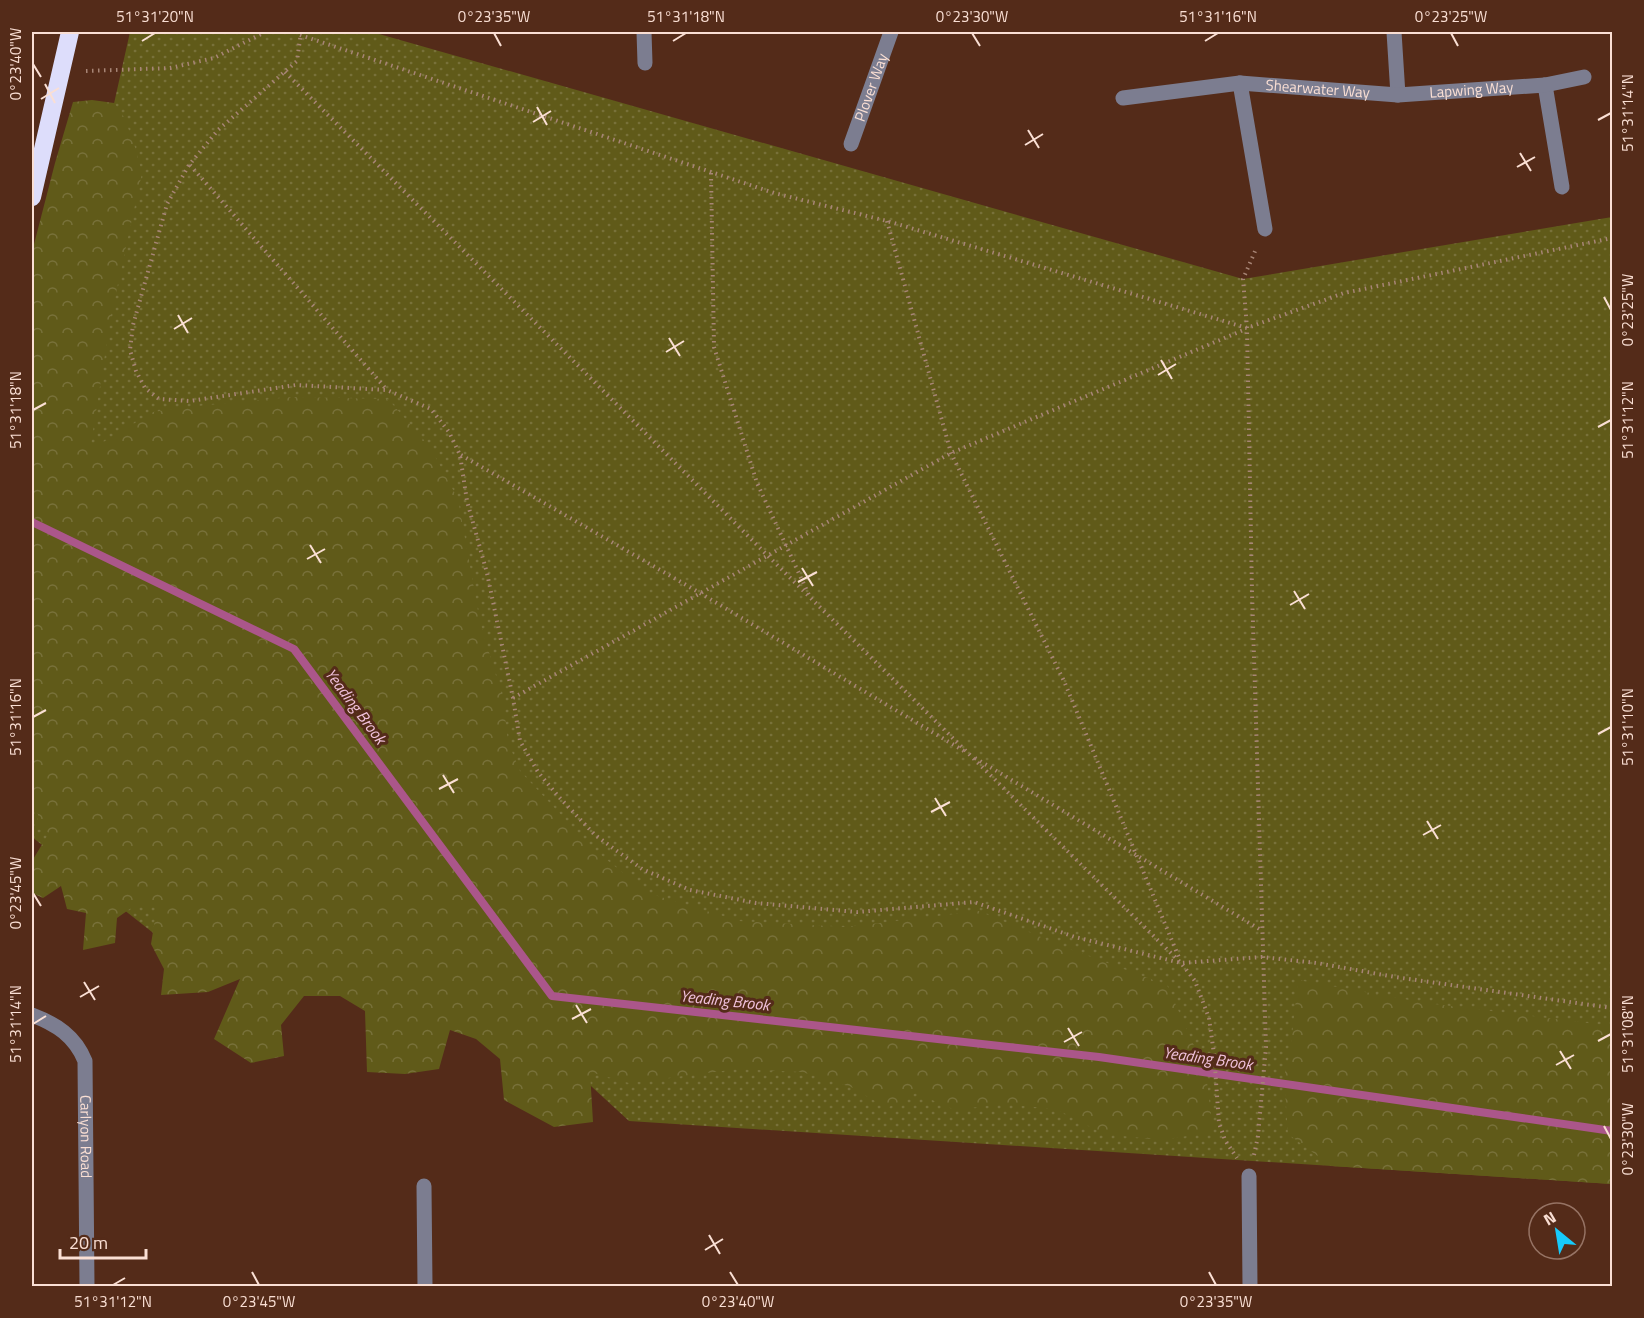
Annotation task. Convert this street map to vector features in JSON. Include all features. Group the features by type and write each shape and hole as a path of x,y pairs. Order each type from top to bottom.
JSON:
{"highway":[{"path":"32,197 69,32"}],"street":[{"path":"644,32 645,63"},
{"name":"Plover Way","path":"851,144 891,32"},
{"path":"1394,32 1398,95"},
{"name":"Lapwing Way","path":"1398,95 1545,85 1584,77"},
{"path":"1240,82 1265,229"},
{"name":"Shearwater Way","path":"1123,98 1240,82 1398,95"},
{"path":"1545,85 1562,187"},
{"name":"Carlyon Road","path":"32,1015 50,1022 63,1031 81,1050 85,1061 87,1287"},
{"path":"1249,1176 1250,1287"},
{"path":"424,1186 425,1287"}],"path":[{"path":"86,71 170,68 214,58 265,32"},
{"path":"1247,328 887,221 774,193 301,33 297,61 218,130 189,165 167,204 133,325 130,350 136,371 145,388 159,399 190,401 296,385 387,390 431,409 449,432 460,454 467,501 487,573 520,741 538,772 595,835 642,868 690,890 756,903 857,912 974,902 1075,937 1181,963 1262,957 1317,963 1395,977 1612,1008"},
{"path":"284,72 767,555 1181,963 1195,981 1206,1008 1214,1054 1219,1123 1226,1140 1249,1176"},
{"path":"189,165 387,390"},
{"path":"711,172 714,347 757,483 811,598"},
{"path":"887,221 951,453 1064,681 1181,963"},
{"path":"1258,1136 1266,1047 1252,592 1247,328 1243,279 1265,229"},
{"path":"513,698 951,453 1247,328 1344,293 1612,237"},
{"path":"460,454 700,593 1261,930"}],"green space":[{"path":"130,32 372,32 1243,279 1612,217 1612,1184 629,1121 530,1030 176,951 32,837 32,470"},
{"path":"92,100 114,103 122,113 133,140 142,173 111,316 90,450 153,412 292,397 388,399 430,447 458,499 480,622 503,699 508,742 520,771 591,847 648,893 739,921 846,927 979,911 1067,948 1167,985 1196,1050 1207,1082 1213,1132 1161,1140 1104,1134 1056,1109 1001,1104 955,1110 916,1093 887,1108 851,1087 802,1072 738,1069 629,1083 590,1072 593,1122 554,1127 504,1100 500,1059 476,1039 450,1030 439,1069 405,1074 367,1072 365,1011 340,996 304,996 281,1025 284,1056 251,1063 214,1039 240,979 208,992 161,995 164,969 151,944 157,907 134,906 117,918 115,943 83,950 86,913 67,909 61,886 43,898 32,893 32,861 49,833 38,827 38,814 32,811 32,252 73,102"},
{"path":"1298,980 1426,1003 1612,1026 1612,1184 1331,1166 1288,1134 1284,1076 1290,1054"}],"waterway":[{"name":"Yeading Brook","path":"32,522 294,649 552,996 1099,1057 1612,1131"}]}
